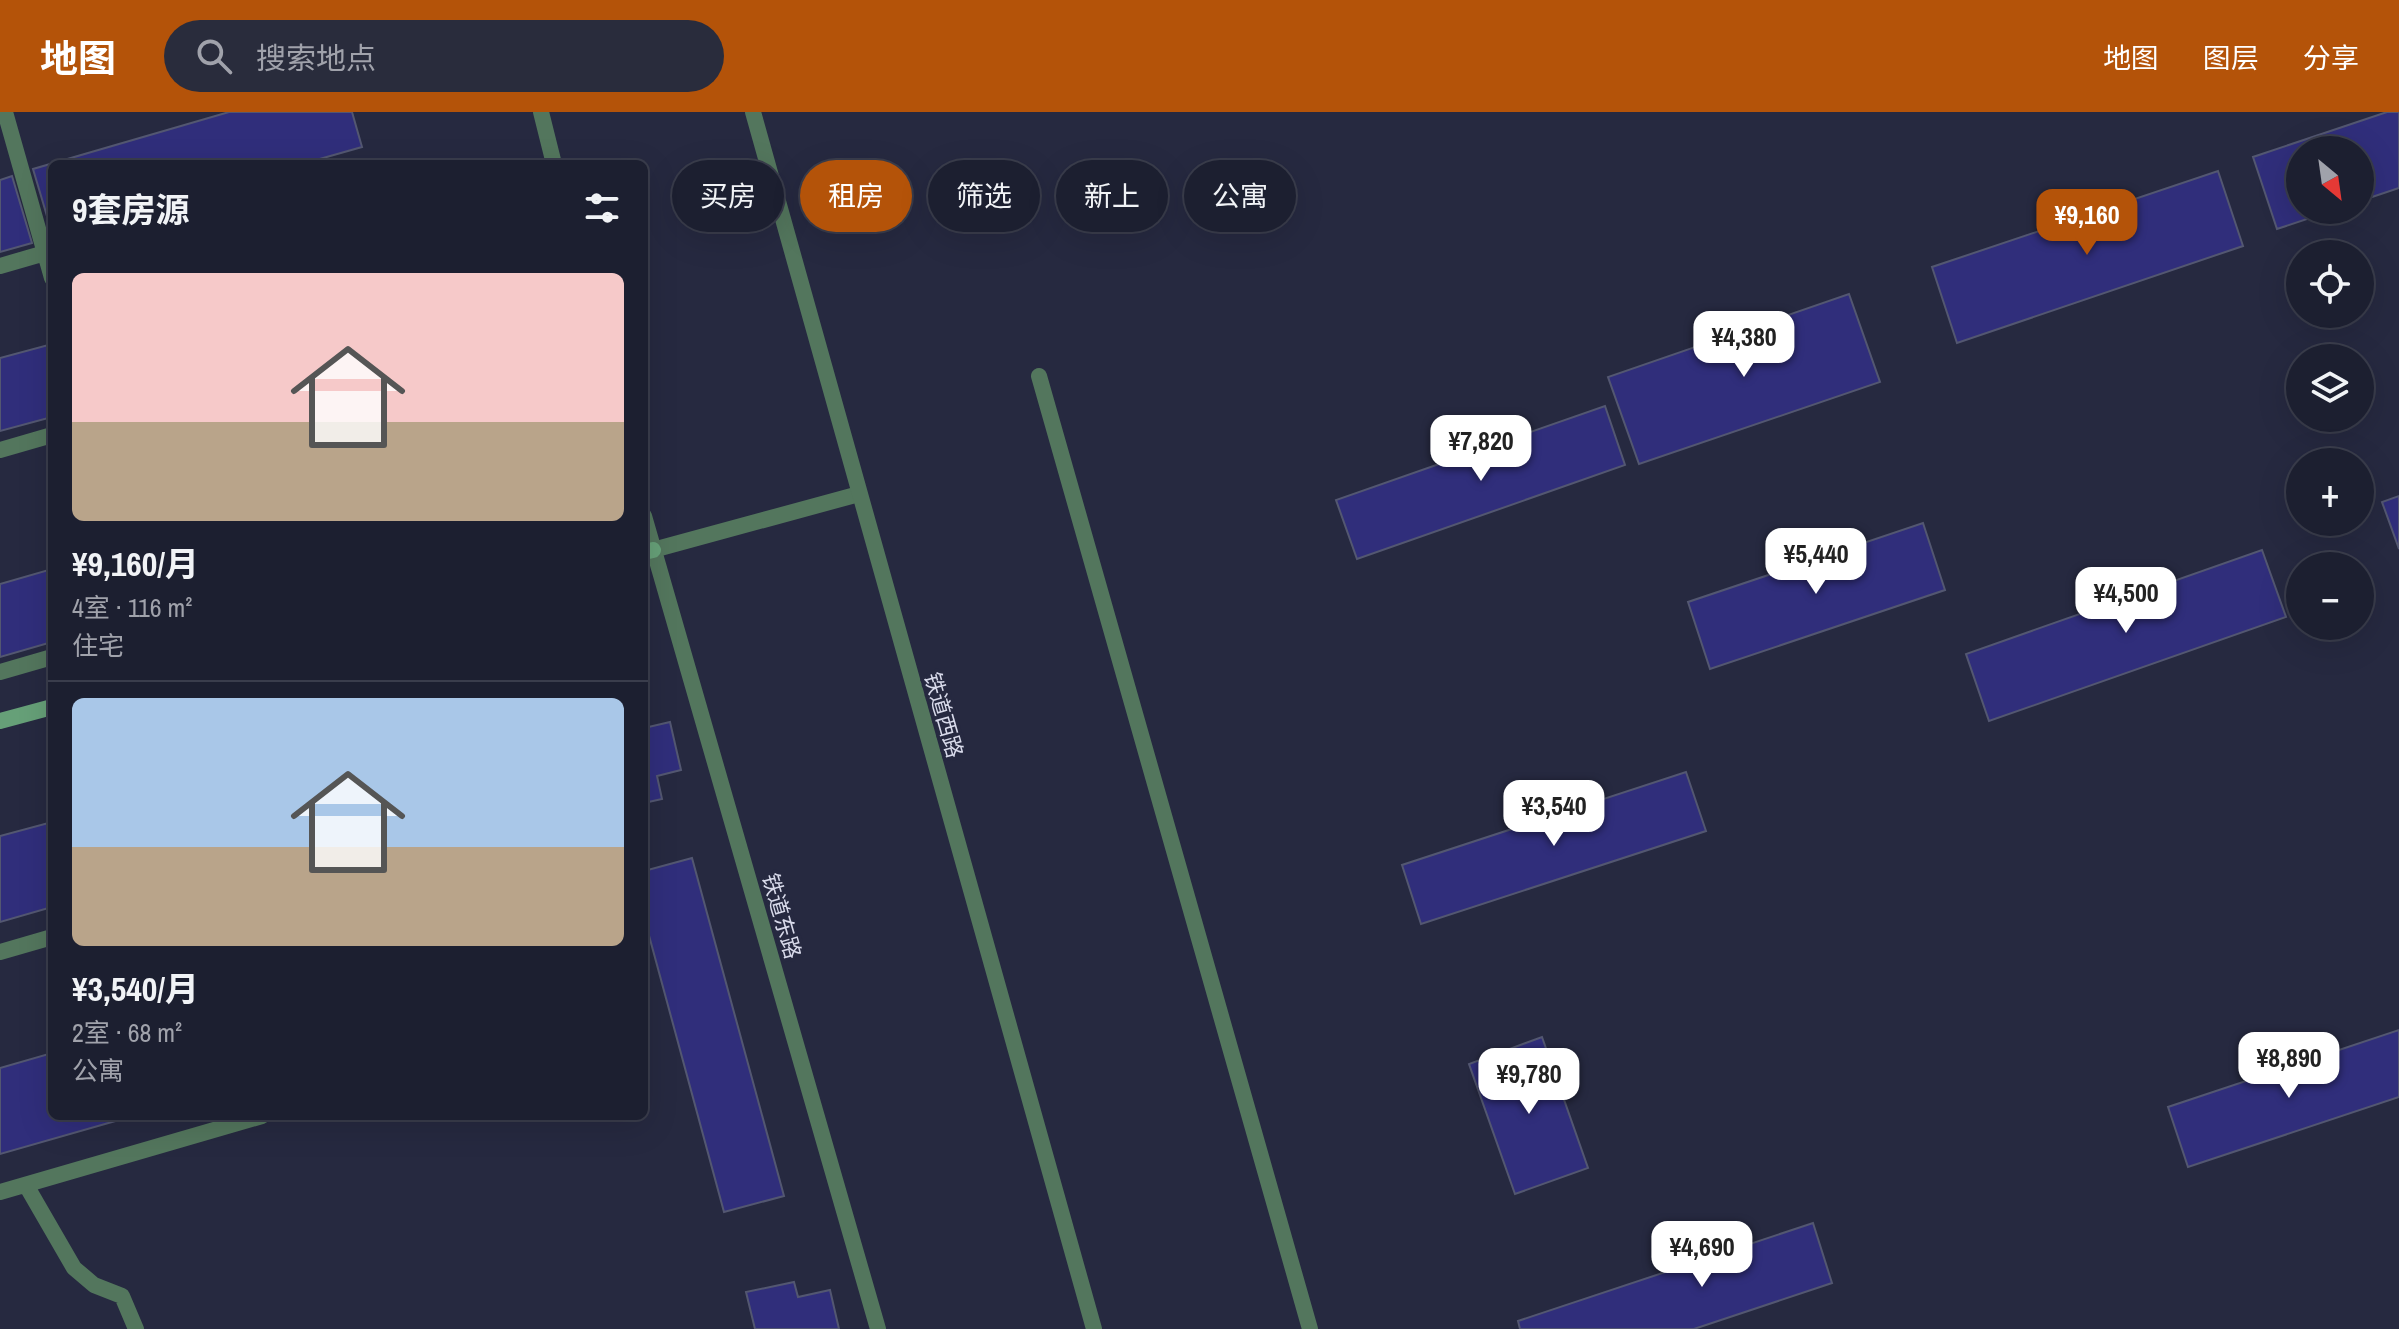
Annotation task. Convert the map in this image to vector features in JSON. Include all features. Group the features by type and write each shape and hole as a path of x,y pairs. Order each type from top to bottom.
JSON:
{"street":[{"path":"5,112 48,260"},
{"path":"541,112 553,160"},
{"name":"铁道西路","path":"753,112 1094,1329"},
{"path":"0,266 48,263"},
{"path":"1039,376 1310,1329"},
{"path":"0,450 48,436"},
{"path":"648,551 859,494"},
{"name":"铁道东路","path":"648,551 878,1329"},
{"path":"0,672 48,658"},
{"path":"0,721 48,708"},
{"path":"0,952 48,938"},
{"path":"0,1192 248,1120"},
{"path":"26,1185 74,1268 94,1285 122,1296 136,1329"}],"building":[{"path":"229,112 352,112 362,147 316,160 64,160"},
{"path":"2387,112 2399,112 2399,188 2374,196 2374,136 2316,136"},
{"path":"2286,146 2286,224 2292,224 2277,229 2253,157"},
{"path":"48,165 48,220 33,169"},
{"path":"2218,171 2243,246 1957,343 1932,267"},
{"path":"12,176 32,243 0,252 0,180"},
{"path":"1849,294 1880,382 1639,464 1608,377"},
{"path":"48,345 48,418 0,431 0,358"},
{"path":"1605,406 1625,465 1357,559 1336,500"},
{"path":"2399,496 2399,549 2382,502"},
{"path":"1923,523 1945,590 1710,669 1688,602"},
{"path":"2262,550 2286,617 1989,721 1966,654"},
{"path":"48,570 48,643 0,657 0,584"},
{"path":"670,722 681,770 657,776 662,799 648,802 648,727"},
{"path":"1686,772 1706,831 1421,924 1402,865"},
{"path":"48,823 48,908 0,922 0,836"},
{"path":"692,858 784,1196 724,1212 648,932 648,870"},
{"path":"2399,1030 2399,1097 2188,1167 2168,1107"},
{"path":"1542,1037 1588,1168 1515,1194 1469,1064"},
{"path":"48,1054 48,1120 119,1120 0,1154 0,1068"},
{"path":"1813,1223 1832,1283 1694,1329 1520,1329 1518,1321"},
{"path":"794,1282 798,1297 830,1290 839,1329 755,1329 746,1292"}]}
